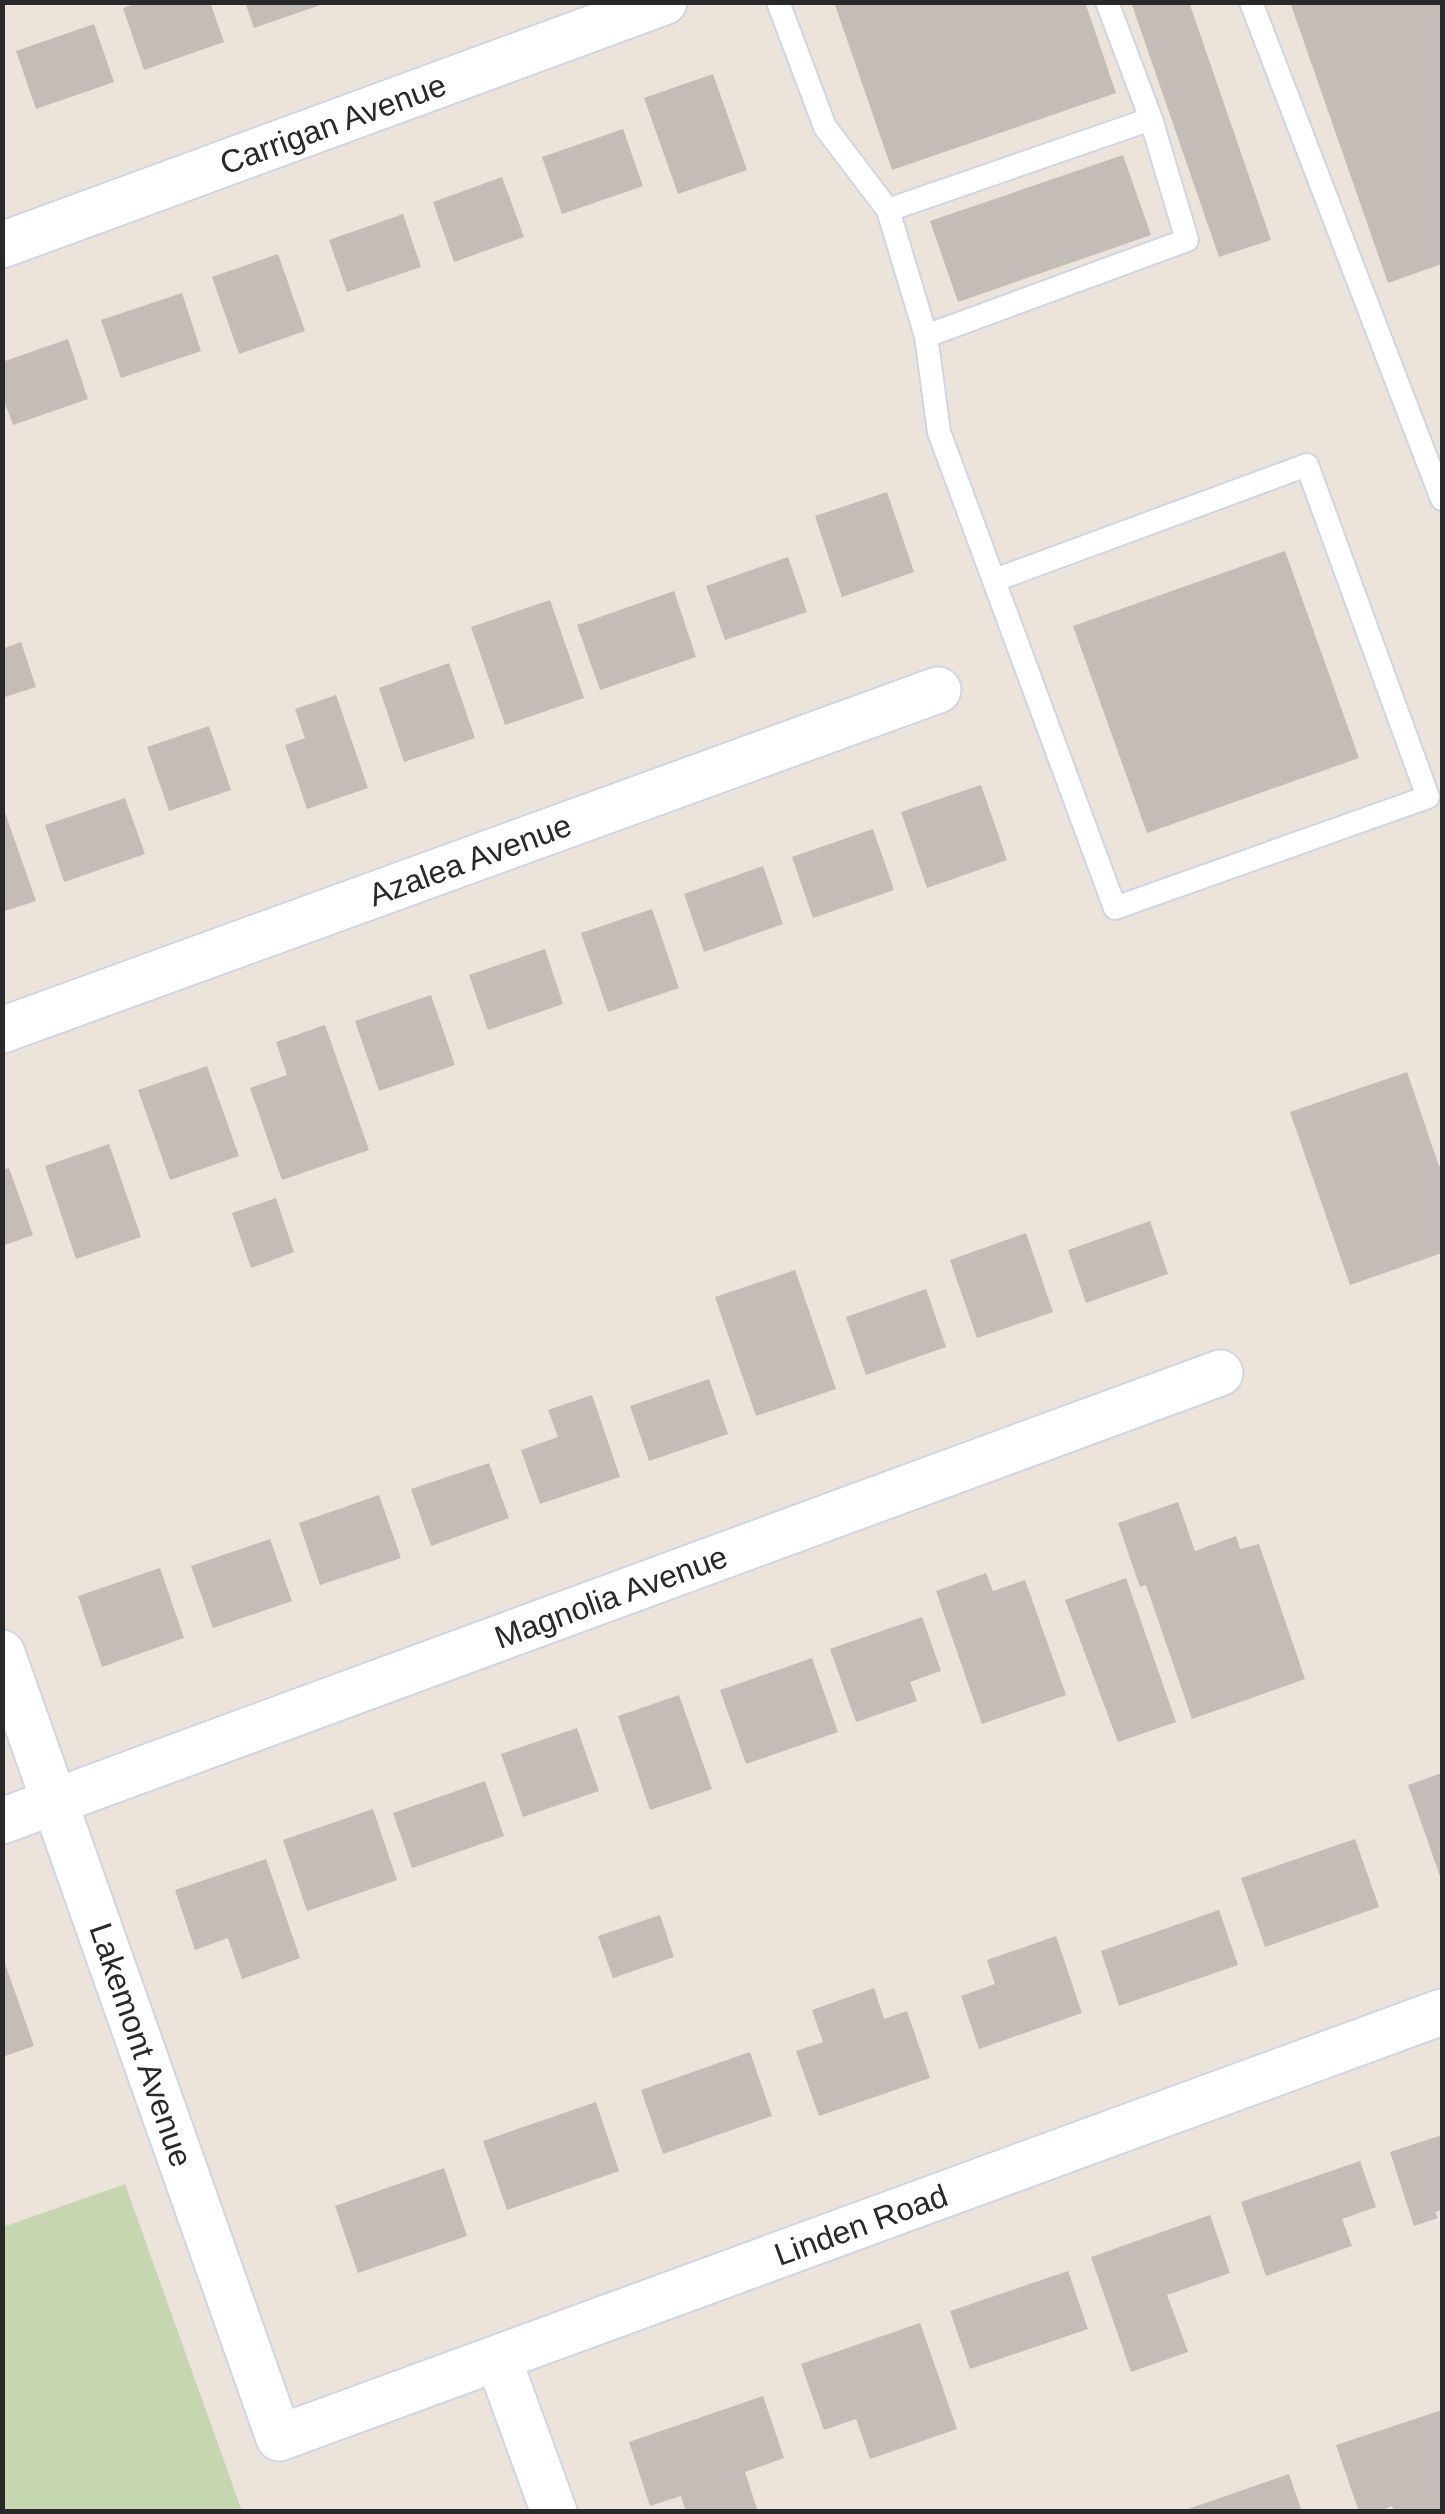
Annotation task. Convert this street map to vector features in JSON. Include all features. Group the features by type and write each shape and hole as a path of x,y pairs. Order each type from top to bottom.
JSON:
{"street":[{"name":"Carrigan Avenue","path":"2,245 664,2"},
{"name":"Azalea Avenue","path":"2,1030 938,690"},
{"name":"Magnolia Avenue","path":"2,1821 1220,1373"},
{"name":"Lakemont Avenue","path":"2,1652 279,2438"},
{"name":"Linden Road","path":"279,2438 1442,2012"},
{"path":"498,2358 554,2512"}],"lane":[{"path":"778,2 825,128 888,210 926,336 938,432 1116,908 1428,797 1306,465 995,580"},
{"path":"926,336 1187,240 1150,119 1107,2"},
{"path":"1251,2 1442,498"},
{"path":"888,210 1150,119"}],"green space":[{"path":"125,2184 242,2511 3,2511 3,2227"}],"building":[{"path":"140,2 210,2 224,42 144,70 123,8"},
{"path":"245,2 326,2 326,3 254,28"},
{"path":"834,2 1085,2 1116,93 892,170"},
{"path":"1131,2 1189,2 1271,240 1219,257"},
{"path":"1290,2 1442,2 1442,264 1388,283"},
{"path":"94,24 114,82 36,109 16,51"},
{"path":"713,74 747,170 678,194 644,98"},
{"path":"623,129 643,186 562,214 542,157"},
{"path":"1123,155 1151,235 958,302 930,221"},
{"path":"502,177 524,237 454,262 433,202"},
{"path":"403,214 421,267 347,292 329,240"},
{"path":"278,254 305,331 239,354 212,277"},
{"path":"182,293 201,351 121,378 101,320"},
{"path":"68,339 88,399 13,425 2,395 2,362"},
{"path":"887,492 914,572 842,597 815,516"},
{"path":"1285,551 1359,758 1147,833 1073,626"},
{"path":"788,557 807,612 725,640 706,586"},
{"path":"674,591 696,657 600,690 577,625"},
{"path":"550,600 584,698 505,725 471,627"},
{"path":"21,642 36,687 2,698 2,649"},
{"path":"449,663 475,738 404,762 379,688"},
{"path":"336,695 368,788 307,809 285,745 305,738 295,709"},
{"path":"209,726 231,790 169,811 147,747"},
{"path":"981,785 1007,860 927,888 901,812"},
{"path":"125,798 145,854 64,882 45,825"},
{"path":"2,804 36,901 2,912"},
{"path":"873,829 894,890 813,918 792,857"},
{"path":"763,866 783,924 704,952 684,894"},
{"path":"652,909 679,988 608,1012 581,933"},
{"path":"545,949 563,1004 488,1030 469,975"},
{"path":"431,995 455,1065 379,1091 355,1021"},
{"path":"325,1025 369,1150 282,1180 250,1088 287,1075 276,1042"},
{"path":"207,1066 239,1156 170,1180 138,1090"},
{"path":"1407,1072 1439,1166 1442,1165 1442,1253 1350,1285 1290,1112"},
{"path":"109,1144 141,1237 76,1259 45,1166"},
{"path":"9,1168 33,1235 2,1246 2,1170"},
{"path":"276,1198 294,1252 251,1268 232,1213"},
{"path":"1150,1221 1168,1274 1086,1303 1068,1250"},
{"path":"1026,1233 1053,1312 977,1338 950,1260"},
{"path":"795,1270 836,1389 756,1416 715,1297"},
{"path":"926,1289 946,1347 866,1375 846,1317"},
{"path":"709,1379 728,1434 649,1461 630,1406"},
{"path":"592,1395 620,1477 540,1504 521,1450 558,1437 548,1410"},
{"path":"489,1463 509,1518 431,1546 411,1489"},
{"path":"379,1495 401,1558 320,1585 299,1523"},
{"path":"1178,1502 1195,1551 1236,1536 1240,1549 1259,1544 1305,1679 1192,1719 1146,1585 1140,1587 1118,1523"},
{"path":"270,1539 292,1601 213,1628 191,1566"},
{"path":"160,1568 184,1638 102,1667 78,1596"},
{"path":"986,1573 993,1591 1025,1580 1066,1695 982,1724 936,1591"},
{"path":"1126,1578 1176,1722 1118,1742 1065,1600"},
{"path":"922,1617 941,1671 910,1682 917,1701 856,1722 830,1649"},
{"path":"812,1658 838,1732 746,1764 720,1690"},
{"path":"679,1695 712,1789 650,1810 618,1716"},
{"path":"577,1728 599,1791 523,1817 501,1754"},
{"path":"1442,1773 1442,1882 1408,1785"},
{"path":"485,1781 504,1836 412,1868 393,1813"},
{"path":"373,1809 397,1880 307,1911 283,1840"},
{"path":"1355,1839 1379,1907 1265,1947 1241,1878"},
{"path":"266,1859 300,1958 242,1979 228,1938 195,1950 175,1890"},
{"path":"1219,1910 1238,1965 1119,2006 1101,1951"},
{"path":"660,1915 674,1957 613,1978 598,1936"},
{"path":"1056,1936 1082,2013 979,2049 961,1996 995,1984 987,1960"},
{"path":"2,1955 34,2046 2,2057"},
{"path":"874,1988 884,2019 907,2011 930,2078 819,2116 796,2051 823,2042 812,2010"},
{"path":"750,2052 772,2116 663,2154 641,2090"},
{"path":"596,2102 619,2171 507,2210 483,2141"},
{"path":"1442,2135 1442,2210 1435,2212 1438,2218 1414,2226 1390,2152"},
{"path":"1360,2161 1376,2207 1342,2219 1352,2246 1266,2276 1241,2202"},
{"path":"444,2168 467,2236 358,2273 335,2206"},
{"path":"1210,2215 1230,2273 1167,2295 1188,2352 1131,2372 1091,2257"},
{"path":"1068,2271 1088,2329 970,2369 950,2311"},
{"path":"920,2323 957,2429 870,2459 856,2419 824,2430 801,2364"},
{"path":"763,2396 784,2458 745,2472 758,2512 686,2512 681,2496 650,2506 629,2442"},
{"path":"1442,2410 1442,2512 1394,2512 1392,2506 1377,2512 1359,2512 1336,2445"},
{"path":"1289,2474 1302,2512 1182,2512 1182,2511"}]}
